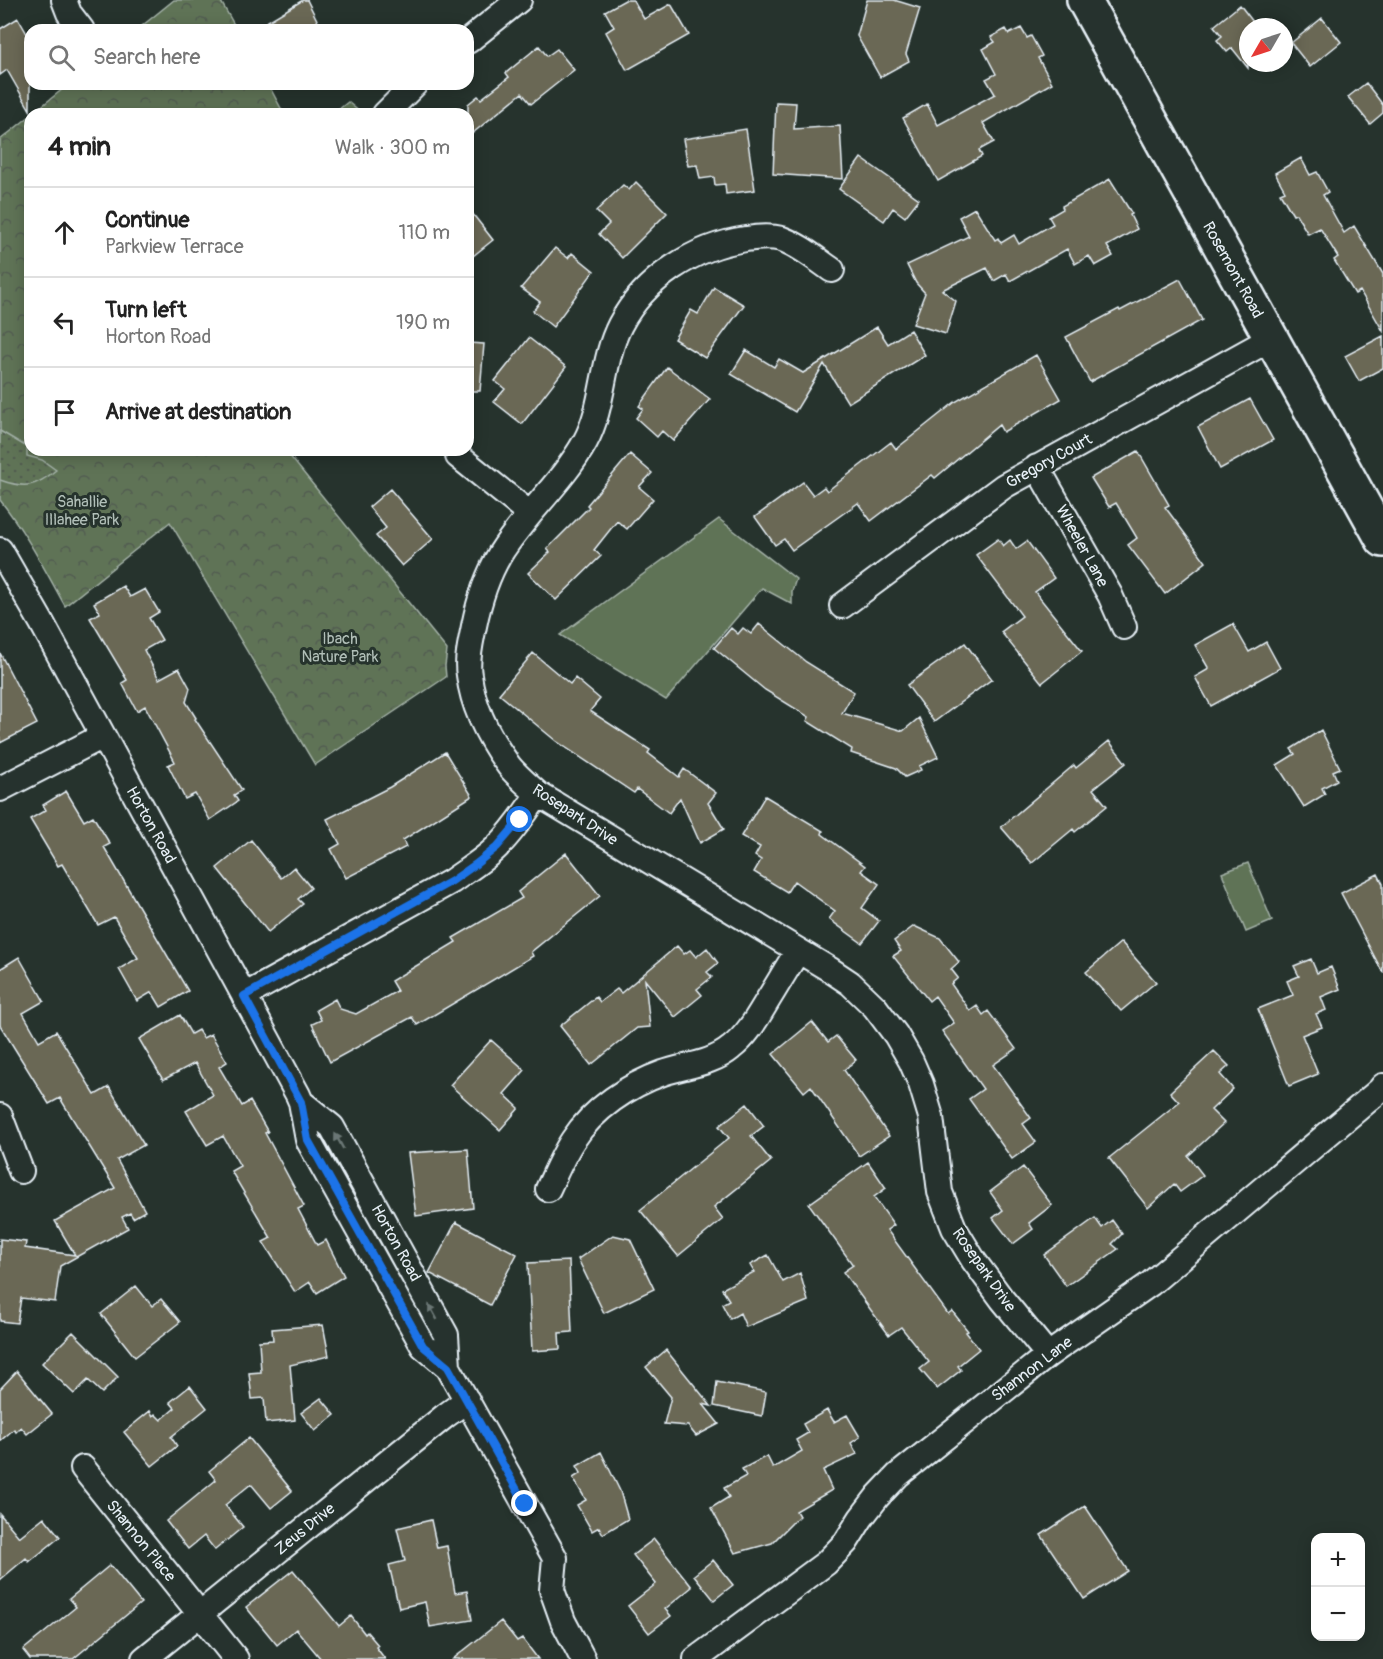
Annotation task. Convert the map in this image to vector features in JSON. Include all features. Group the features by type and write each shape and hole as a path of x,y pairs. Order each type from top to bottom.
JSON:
{"main road":[{"name":"Rosemont Road","path":"1084,0 1383,540"}],"street":[{"path":"64,0 77,24"},
{"path":"474,36 519,0"},
{"path":"391,108 409,90"},
{"name":"Rosepark Drive","path":"832,270 802,249 781,239 768,237 730,241 689,256 656,280 636,300 619,326 609,355 597,415 586,440 572,464 500,554 483,590 470,647 468,674 488,734 510,768 538,794 850,983 875,1007 896,1035 921,1084 931,1117 940,1192 954,1228 974,1262 1048,1355"},
{"name":"Gregory Court","path":"842,606 1004,486 1272,338"},
{"path":"458,456 530,514"},
{"name":"Wheeler Lane","path":"1037,467 1110,595 1125,627"},
{"name":"Horton Road","path":"0,550 42,623 301,1102 332,1127 446,1335 448,1367 555,1558 552,1590 583,1659"},
{"path":"0,789 103,736"},
{"path":"244,996 452,881 497,847 538,794"},
{"path":"548,1189 574,1138 614,1099 638,1084 663,1073 716,1058 741,1040 752,1027 798,951"},
{"name":"Shannon Lane","path":"696,1659 826,1563 842,1548 861,1518 898,1475 1048,1355 1150,1284 1382,1089"},
{"path":"0,1116 21,1171"},
{"name":"Zeus Drive","path":"144,1659 467,1400"},
{"name":"Shannon Place","path":"83,1468 236,1659"}],"green space":[{"path":"174,0 220,0 234,24 144,24"},
{"path":"62,90 271,90 281,108 39,108"},
{"path":"348,102 355,108 340,108"},
{"name":"Ibach Nature Park","path":"24,121 24,456 290,456 447,650 446,677 315,765 170,522 65,606 27,539 0,500 0,140"},
{"path":"0,431 24,445 24,456 42,460 56,470 30,485 16,485 0,480"},
{"path":"719,519 796,579 792,591 792,604 762,588 666,700 560,635"},
{"path":"1248,863 1272,921 1246,932 1222,873"}],"building":[{"path":"303,0 307,0 319,24 263,24"},
{"path":"625,0 633,0 644,19 671,4 689,35 627,70 606,32 614,27 605,11"},
{"path":"867,0 894,0 920,8 906,54 909,61 880,77 857,36"},
{"path":"1240,5 1250,18 1239,18 1239,57 1232,48 1227,52 1217,40 1222,36 1214,26"},
{"path":"18,18 24,28 24,90 30,90 30,108 7,70 0,75 0,29"},
{"path":"1322,18 1341,42 1310,67 1293,46 1293,41"},
{"path":"1021,28 1027,38 1031,36 1042,56 1038,58 1052,83 983,123 994,142 979,150 982,156 938,181 903,118 927,104 938,125 995,94 986,79 996,74 983,49 995,42 991,37 1006,29 1009,34"},
{"path":"539,46 547,56 557,49 574,70 531,104 522,93 474,132 474,108 468,108 468,104 478,96 481,99 509,77 506,73"},
{"path":"1366,83 1383,105 1383,113 1370,124 1348,97"},
{"path":"776,102 796,103 794,129 840,126 843,179 773,174"},
{"path":"746,129 755,190 726,194 725,184 715,185 714,177 700,179 697,165 688,166 683,139"},
{"path":"861,158 919,199 905,217 893,208 884,221 839,189"},
{"path":"1301,158 1310,175 1317,172 1328,192 1323,195 1344,233 1354,226 1383,274 1383,331 1360,291 1355,294 1334,260 1338,257 1320,228 1308,234 1280,193 1285,191 1275,173"},
{"path":"1110,179 1132,214 1130,215 1137,229 1107,246 1113,256 1095,266 1089,256 1075,264 1067,249 1010,281 1006,274 994,281 987,268 942,290 956,301 946,334 913,324 925,293 916,283 907,265 969,236 959,217 975,208 995,240 998,238 1001,243 1014,235 1019,244 1053,224 1049,217 1063,209 1062,206"},
{"path":"636,182 667,213 622,258 599,234 609,224 596,211 623,185 629,190"},
{"path":"474,216 493,240 474,255"},
{"path":"555,248 568,258 572,253 594,271 553,327 533,311 540,302 521,288"},
{"path":"1180,279 1202,320 1090,382 1066,337"},
{"path":"714,287 744,305 705,358 674,339 691,310 698,314"},
{"path":"877,327 888,344 910,330 925,355 848,403 824,364 795,412 731,374 746,350 774,367 779,359 803,373"},
{"path":"1383,336 1383,368 1359,381 1345,356"},
{"path":"529,338 566,367 522,424 494,402 505,389 495,381"},
{"path":"474,343 484,344 480,391 474,391"},
{"path":"1036,355 1061,399 1003,432 999,425 935,478 932,475 871,521 858,503 792,550 784,539 775,545 755,517 803,482 813,495 824,487 827,491 891,442 896,449 955,402"},
{"path":"667,367 710,399 673,441 662,431 657,437 636,418 643,409 639,406"},
{"path":"1250,399 1273,440 1220,469 1198,427"},
{"path":"1138,451 1169,505 1165,507 1206,562 1165,594 1128,545 1137,538 1116,503 1109,507 1091,478"},
{"path":"630,454 652,473 639,487 653,499 627,529 617,521 594,550 601,556 556,600 528,573 550,552 547,549 589,507 587,505"},
{"path":"390,489 433,539 402,566 376,536 386,528 369,507"},
{"path":"998,539 1003,546 1010,540 1016,549 1027,541 1054,578 1035,592 1082,651 1042,683 1001,632 1022,616 976,555"},
{"path":"123,586 130,597 145,589 159,612 149,618 162,640 144,650 159,679 179,668 190,688 186,702 242,790 234,795 238,801 210,820 195,794 185,799 168,765 175,762 145,706 137,711 122,683 127,680 90,618 100,613 94,603"},
{"path":"759,624 806,662 854,692 842,713 903,731 919,718 938,757 919,766 921,770 905,777 896,768 851,753 852,749 807,721 809,717 765,690 714,648 731,628 738,634 743,628 751,634"},
{"path":"1233,624 1249,652 1266,642 1280,668 1211,706 1195,677 1209,669 1195,645"},
{"path":"965,643 992,679 934,722 907,685"},
{"path":"0,653 37,724 0,743"},
{"path":"533,653 570,684 575,678 600,699 590,711 650,750 648,753 679,777 684,769 716,793 708,803 724,829 700,843 680,798 669,813 637,789 634,793 556,741 499,694"},
{"path":"1321,730 1340,768 1333,771 1337,780 1322,788 1325,794 1304,807 1277,765 1295,754 1291,749"},
{"path":"1109,741 1126,763 1093,789 1107,806 1075,832 1073,829 1032,863 1001,827 1074,765 1076,768"},
{"path":"445,752 472,796 403,840 406,847 346,878 331,849 340,844 327,819 390,787"},
{"path":"66,791 84,821 93,816 110,844 104,847 188,991 161,1007 152,992 137,1001 119,969 138,958 114,917 98,925 62,864 58,866 30,819 46,810 43,805"},
{"path":"765,796 823,831 822,834 865,866 861,871 879,884 862,908 879,921 862,943 829,919 835,911 794,881 787,892 754,872 761,860 755,856 760,847 741,836"},
{"path":"251,840 281,878 294,867 311,888 298,899 303,904 268,932 217,868"},
{"path":"566,853 600,896 531,952 533,956 417,1025 412,1017 330,1062 312,1024 321,1020 316,1010 335,999 340,1009 356,1014 397,991 391,981 456,942 453,938 522,898 518,892"},
{"path":"1378,874 1383,884 1383,973 1341,893"},
{"path":"914,926 940,938 959,962 951,969 958,978 951,984 970,1011 977,1006 983,1015 988,1011 1016,1049 993,1065 1031,1118 1023,1124 1036,1142 1012,1159 969,1099 983,1089 942,1031 954,1023 935,996 929,1001 893,956 901,951 894,941"},
{"path":"1121,942 1156,982 1121,1011 1086,972"},
{"path":"677,946 684,954 690,950 696,957 707,948 718,963 707,972 712,977 697,989 702,995 675,1017 645,980 650,1027 637,1028 591,1065 560,1026 596,997 600,1002 617,989 621,993"},
{"path":"19,957 44,1001 23,1013 39,1041 56,1031 95,1095 109,1087 144,1145 117,1160 145,1211 133,1218 130,1213 122,1217 128,1228 60,1266 55,1302 21,1298 17,1323 0,1321 0,1239 26,1242 25,1248 75,1255 55,1221 115,1188 60,1098 49,1104 0,1025 0,969"},
{"path":"1311,959 1317,973 1331,967 1340,989 1321,997 1326,1010 1316,1014 1322,1027 1302,1035 1318,1074 1289,1086 1258,1009 1293,995 1287,981 1299,976 1294,966"},
{"path":"180,1015 191,1034 198,1030 203,1038 211,1034 227,1062 219,1067 242,1106 250,1101 268,1132 265,1133 304,1206 298,1209 317,1245 326,1240 344,1276 317,1293 310,1282 295,1292 263,1242 271,1238 231,1171 240,1166 223,1136 207,1145 186,1111 213,1095 195,1063 163,1080 139,1039"},
{"path":"812,1022 828,1042 836,1036 856,1060 844,1070 889,1136 859,1156 811,1086 804,1092 773,1054"},
{"path":"491,1040 525,1070 504,1094 519,1108 500,1130 450,1085"},
{"path":"1214,1051 1229,1066 1220,1074 1233,1089 1211,1110 1224,1123 1188,1156 1203,1175 1180,1192 1174,1184 1148,1208 1109,1158 1179,1102 1170,1092"},
{"path":"747,1104 764,1126 751,1136 771,1161 714,1207 723,1219 678,1256 640,1210 729,1138 719,1126"},
{"path":"468,1149 473,1208 416,1216 408,1153"},
{"path":"868,1162 886,1188 874,1197 894,1225 887,1230 948,1314 952,1311 979,1349 958,1366 961,1370 937,1389 920,1369 929,1362 901,1327 889,1335 843,1272 853,1265 809,1204"},
{"path":"1023,1167 1052,1205 1029,1223 1033,1229 1013,1244 993,1218 1003,1210 990,1192"},
{"path":"1095,1218 1102,1228 1112,1220 1122,1234 1112,1244 1118,1249 1066,1286 1044,1255"},
{"path":"456,1222 517,1254 490,1305 429,1273"},
{"path":"613,1235 630,1239 654,1289 604,1313 578,1259"},
{"path":"768,1255 783,1282 800,1273 808,1301 746,1327 740,1313 730,1319 722,1304 729,1300 722,1289 754,1272 750,1265"},
{"path":"569,1261 572,1332 559,1333 560,1349 532,1351 528,1263"},
{"path":"136,1286 152,1306 161,1299 180,1322 135,1357 101,1314"},
{"path":"323,1325 329,1356 290,1365 295,1420 266,1423 264,1398 252,1399 249,1373 261,1372 259,1341 273,1340 272,1329"},
{"path":"73,1332 118,1377 102,1393 88,1380 74,1394 42,1363"},
{"path":"666,1350 711,1406 703,1404 719,1424 696,1436 688,1426 664,1424 671,1397 646,1367"},
{"path":"17,1371 52,1414 27,1434 21,1427 16,1432 14,1429 0,1441 0,1389"},
{"path":"717,1382 766,1392 762,1416 714,1406"},
{"path":"190,1386 207,1408 171,1437 177,1446 152,1466 124,1432 150,1411 153,1416 155,1414 161,1420 175,1408 170,1402"},
{"path":"321,1398 335,1415 315,1431 301,1413"},
{"path":"827,1410 834,1422 847,1415 860,1437 851,1443 857,1454 823,1470 832,1490 796,1511 799,1516 772,1543 735,1553 711,1508 729,1497 724,1488 746,1476 742,1469 767,1456 773,1468 802,1451 796,1440 808,1433 803,1424"},
{"path":"249,1438 292,1491 271,1508 251,1484 225,1505 243,1527 215,1550 204,1536 188,1549 166,1521 216,1480 209,1471"},
{"path":"601,1452 620,1491 628,1519 603,1534 599,1527 592,1531 577,1505 586,1500 573,1478 581,1473 577,1466"},
{"path":"1085,1506 1128,1571 1084,1599 1041,1535"},
{"path":"0,1514 19,1537 44,1517 60,1537 29,1562 26,1558 0,1580"},
{"path":"431,1520 437,1548 447,1546 455,1593 467,1591 472,1620 430,1627 425,1602 399,1608 389,1565 405,1561 397,1528"},
{"path":"654,1539 692,1587 665,1609 671,1616 649,1633 628,1606 656,1584 633,1555"},
{"path":"713,1560 733,1585 714,1600 694,1575"},
{"path":"110,1565 141,1603 73,1659 30,1659 23,1650 76,1607 69,1599"},
{"path":"293,1570 339,1626 351,1616 365,1634 367,1632 378,1645 376,1647 385,1659 321,1659 296,1629 277,1645 246,1607"},
{"path":"501,1621 517,1641 522,1638 538,1659 453,1659"}],"route":[{"path":"520,820 497,847 452,881 244,996 301,1102 308,1140 329,1178 423,1346 448,1367 525,1504"}],"park label":[{"name":"Sahallie Illahee Park","path":"82,511"}]}
